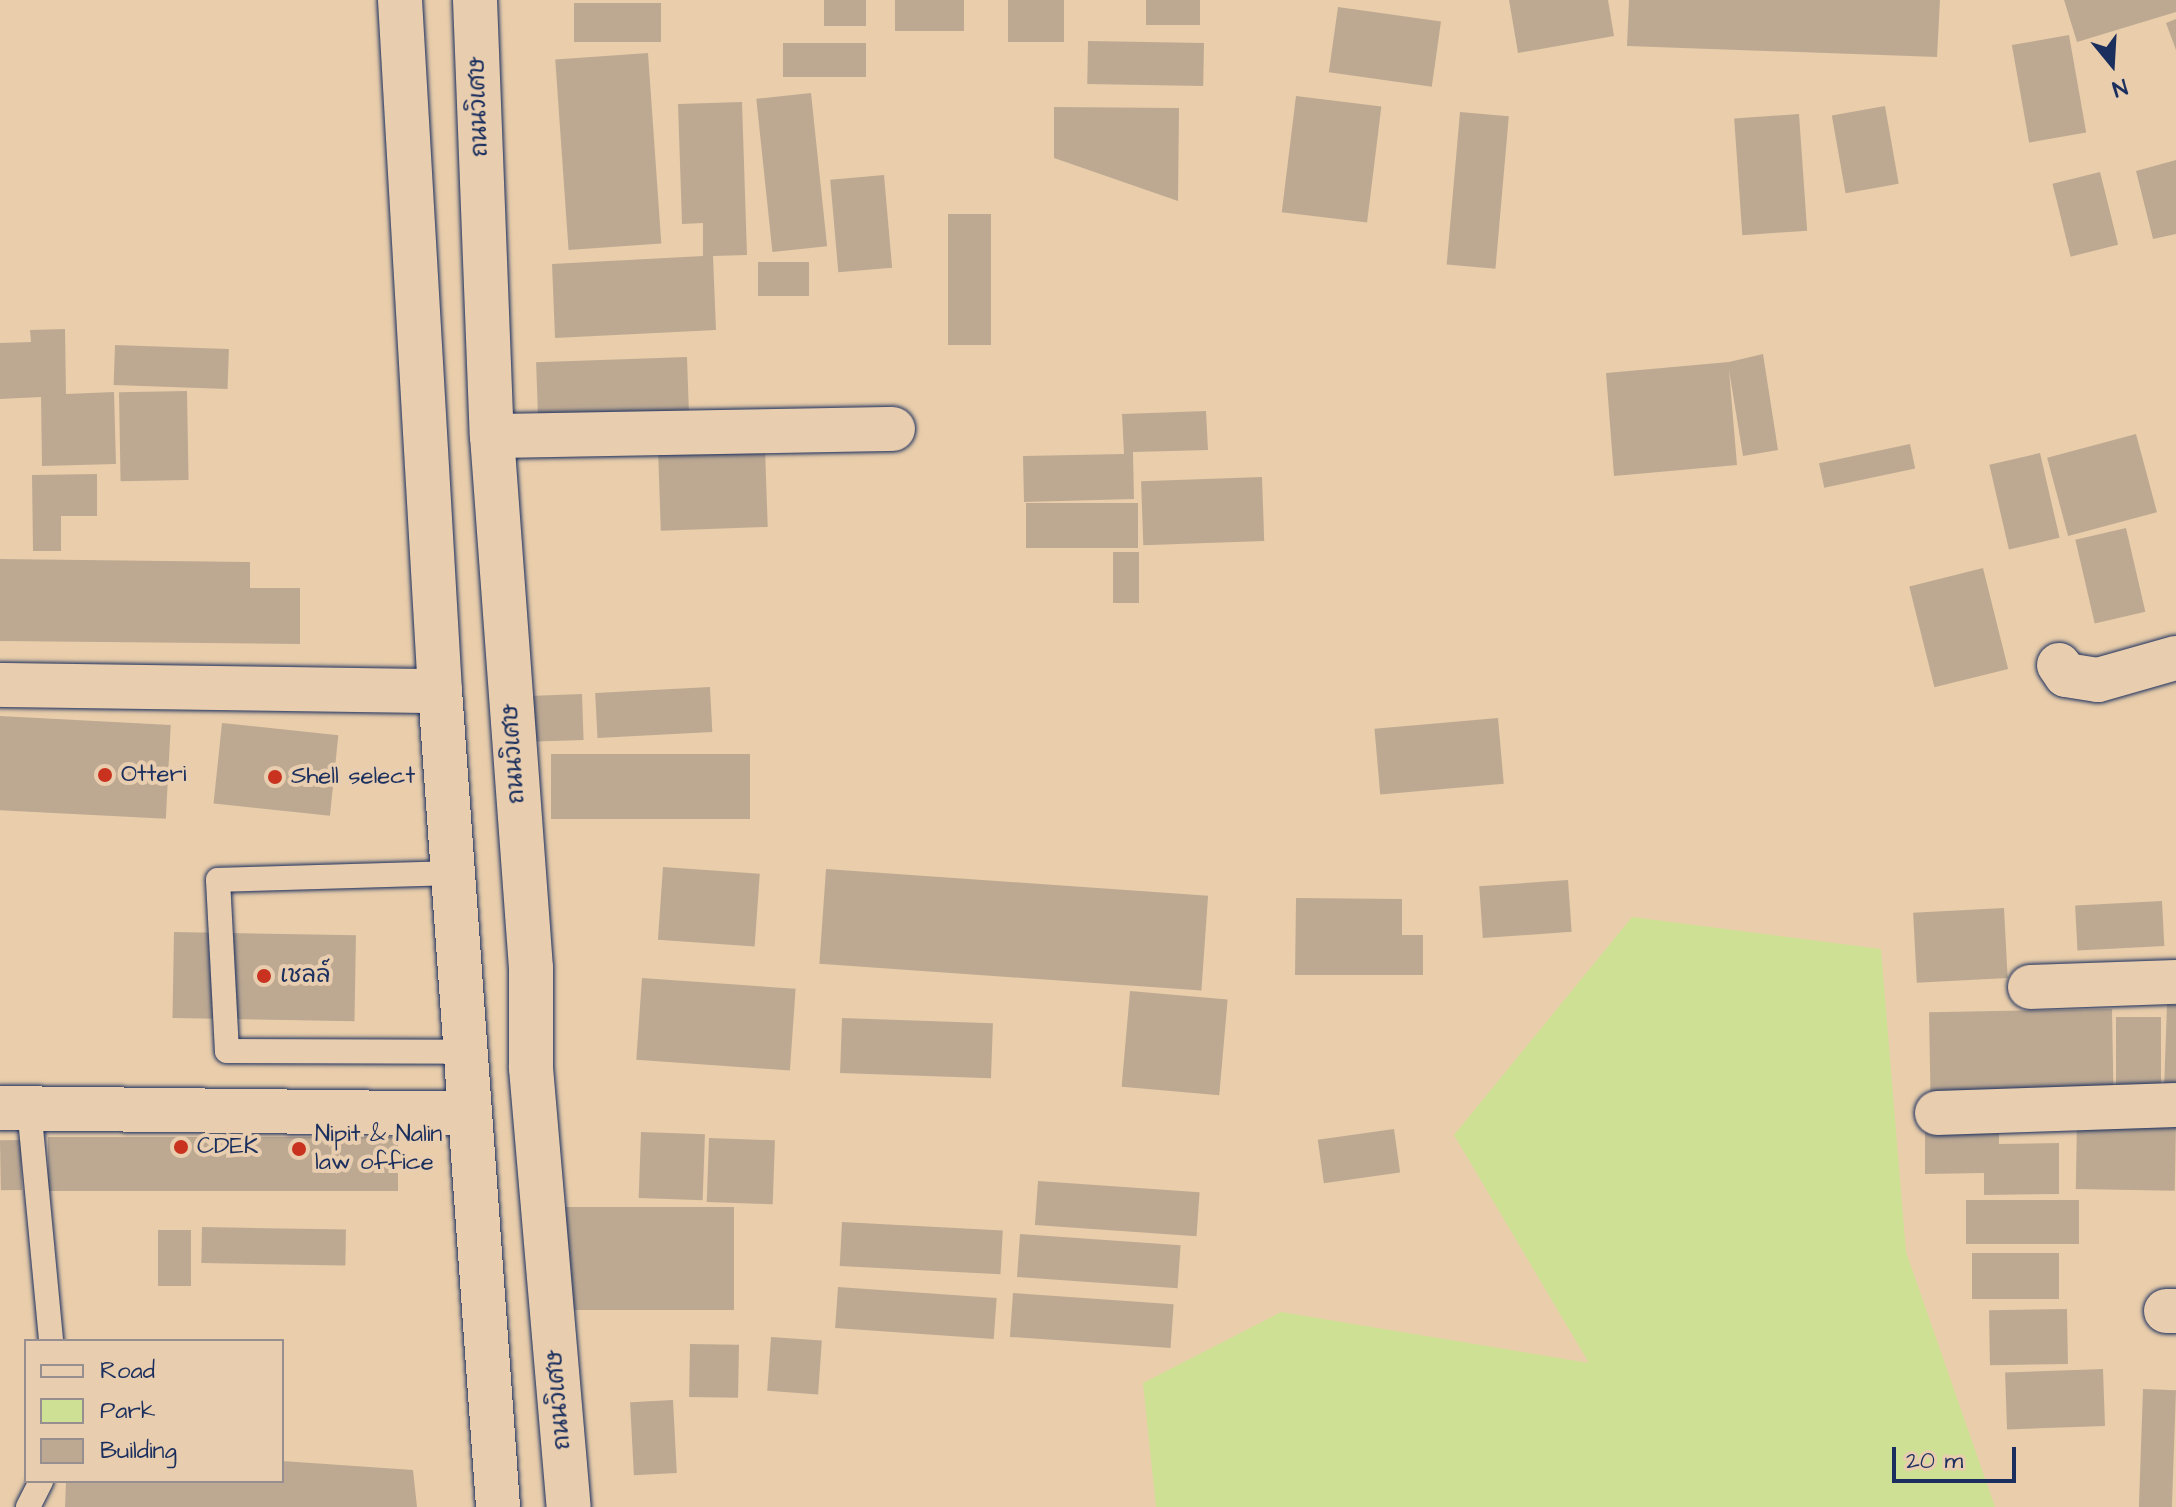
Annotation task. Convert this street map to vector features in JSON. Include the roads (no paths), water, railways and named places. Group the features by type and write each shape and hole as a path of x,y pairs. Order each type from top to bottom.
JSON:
{"main road":[{"path":"400,0 440,691 497,1488 565,1463"},
{"name":"ถนนวิเศษ","path":"475,0 492,436 531,968 531,1068 569,1507"},
{"path":"492,436 893,429"},
{"path":"2059,665 2066,675 2098,680 2176,658"},
{"path":"0,685 440,691"},
{"path":"2030,987 2176,982"},
{"path":"1937,1113 2176,1105"},
{"path":"15,1108 469,1114"}],"lane":[{"path":"452,873 218,880 227,1051 465,1052"},
{"path":"15,1108 51,1339"},
{"path":"28,1507 40,1483"}],"place":[{"name":"Otteri","path":"105,775"},
{"name":"Shell select","path":"275,777"},
{"name":"เชลล์","path":"264,976"},
{"name":"CDEK","path":"181,1147"},
{"name":"Nipit & Nalin law office","path":"299,1149"}]}
